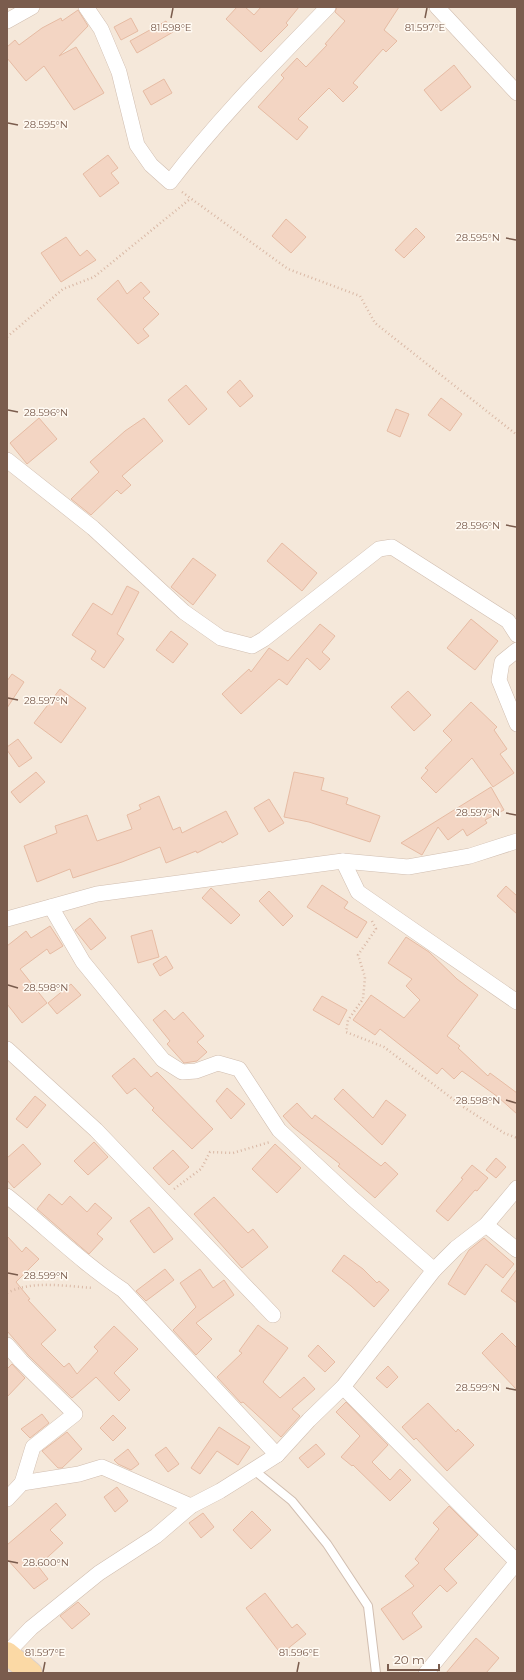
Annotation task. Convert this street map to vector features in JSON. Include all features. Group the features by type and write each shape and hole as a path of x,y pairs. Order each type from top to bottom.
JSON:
{"main road":[{"path":"7,1653 31,1673"}],"street":[{"path":"7,20 32,7"},
{"path":"86,7 101,29 119,72 137,146 151,165 170,182 201,141 328,7"},
{"path":"437,7 517,93"},
{"path":"7,460 93,528 184,612 221,638 252,646 264,639 379,549 392,547 508,621 517,635"},
{"path":"517,650 502,662 499,680 517,724"},
{"path":"7,919 97,894 343,861 408,867 470,856 517,841"},
{"path":"343,861 358,892 517,1002"},
{"path":"51,907 84,962 163,1060 182,1072 196,1071 218,1063 239,1069 279,1130 352,1198 434,1270"},
{"path":"7,1049 96,1130 162,1197 273,1315"},
{"path":"7,1653 31,1628 99,1573 156,1536 191,1506 277,1455 309,1420 343,1387 434,1270 456,1248 486,1225 517,1188"},
{"path":"7,1196 28,1212 104,1278 123,1290 277,1455"},
{"path":"7,1207 28,1212"},
{"path":"486,1225 517,1250"},
{"path":"7,1345 21,1361 75,1414 34,1446 22,1483 7,1499"},
{"path":"343,1387 517,1562 426,1673"},
{"path":"22,1483 79,1474 102,1468 191,1506"}],"lane":[{"path":"254,1470 292,1501 327,1544 368,1606 376,1673"}],"path":[{"path":"170,182 190,199 288,269 360,296 375,323 517,435"},
{"path":"7,337 63,289 94,277 190,199"},
{"path":"358,892 376,929 358,955 365,977 363,999 348,1020 346,1032 384,1047 462,1106 504,1133 517,1138"},
{"path":"162,1197 201,1169 210,1152 233,1153 285,1136"},
{"path":"7,1293 19,1287 57,1285 94,1288"}],"shaded area":[{"path":"7,7 517,7 517,1673 7,1673"}],"building":[{"path":"237,7 245,7 254,15 261,7 299,7 286,23 288,25 261,52 226,19"},
{"path":"337,7 399,7 384,30 397,41 386,52 383,49 353,83 358,87 343,102 329,88 298,119 308,127 297,140 258,107 284,78 281,75 297,58 306,67 327,45 325,44 345,21 335,12"},
{"path":"78,10 88,26 59,56 76,47 104,93 74,110 44,66 26,81 7,58 7,47 15,40 19,45 42,28 61,18 62,21"},
{"path":"131,18 138,31 121,40 114,27"},
{"path":"166,21 173,32 137,53 130,41"},
{"path":"454,65 471,87 441,111 424,90"},
{"path":"164,79 172,93 151,105 143,91"},
{"path":"108,155 118,168 111,173 119,183 100,197 83,174"},
{"path":"286,219 306,237 291,253 272,236"},
{"path":"416,228 425,237 404,258 395,250"},
{"path":"66,237 80,256 87,250 96,260 61,282 41,253"},
{"path":"118,280 127,294 141,282 150,292 143,298 159,314 143,329 149,336 138,344 97,299"},
{"path":"240,380 253,396 240,407 227,392"},
{"path":"186,385 207,409 189,425 168,400"},
{"path":"441,398 462,414 450,431 428,415"},
{"path":"396,409 409,414 400,437 387,431"},
{"path":"39,418 57,439 27,464 10,443"},
{"path":"144,418 163,441 122,476 131,485 121,494 117,490 91,515 71,499 99,472 90,462 125,431"},
{"path":"282,543 317,573 302,591 267,561"},
{"path":"193,558 216,575 193,605 171,587"},
{"path":"127,586 139,592 117,634 124,639 104,668 91,659 96,651 72,635 93,603 112,615"},
{"path":"471,619 498,641 475,670 447,648"},
{"path":"320,624 335,636 322,652 330,659 320,670 307,658 287,685 279,679 241,714 222,694 249,669 251,672 269,648 288,661"},
{"path":"171,631 188,644 173,663 156,650"},
{"path":"12,674 24,682 7,708 7,681"},
{"path":"60,689 86,708 61,743 34,723"},
{"path":"408,691 431,715 414,731 391,707"},
{"path":"471,702 497,727 494,730 507,749 500,754 514,773 493,787 472,758 436,793 421,778 428,770 425,768 452,740 443,731"},
{"path":"18,739 32,758 19,767 7,750 7,747"},
{"path":"36,772 45,782 20,803 11,792"},
{"path":"294,772 324,778 321,790 348,798 346,804 380,816 370,842 309,822 284,817"},
{"path":"491,787 504,810 485,820 487,823 467,836 463,829 448,840 438,827 422,855 401,843"},
{"path":"159,796 173,830 180,827 182,833 226,811 238,834 222,843 221,841 197,853 196,851 166,863 160,847 122,862 73,878 70,869 37,882 24,846 57,833 55,826 87,815 97,841 132,829 127,815 141,809 139,805"},
{"path":"269,799 284,823 269,832 254,808"},
{"path":"322,885 348,902 344,908 367,922 357,938 307,907"},
{"path":"506,886 517,896 517,914 497,896"},
{"path":"211,888 240,915 231,924 202,898"},
{"path":"269,891 293,916 283,926 259,901"},
{"path":"90,918 106,938 91,950 75,930"},
{"path":"50,926 63,946 50,954 47,949 20,969 47,1003 22,1023 7,1004 7,946 26,931 31,938"},
{"path":"152,930 159,957 138,963 131,936"},
{"path":"406,937 429,952 457,979 478,995 447,1036 460,1046 458,1048 488,1076 490,1073 517,1093 517,1114 498,1097 462,1071 454,1079 442,1068 437,1074 380,1029 375,1035 353,1020 371,995 404,1018 420,1000 406,986 412,979 388,963"},
{"path":"166,956 173,968 160,976 153,964"},
{"path":"71,984 81,995 57,1014 48,1003"},
{"path":"322,996 347,1010 339,1025 313,1010"},
{"path":"165,1010 174,1020 183,1012 204,1036 197,1042 207,1052 197,1061 184,1063 167,1044 170,1041 153,1020"},
{"path":"134,1058 151,1077 157,1072 213,1129 192,1149 152,1110 154,1108 135,1088 127,1094 112,1076"},
{"path":"227,1088 245,1104 231,1119 216,1101"},
{"path":"343,1089 373,1118 386,1100 406,1115 382,1145 334,1099"},
{"path":"35,1096 46,1105 27,1128 16,1119"},
{"path":"297,1103 312,1119 315,1115 381,1166 385,1162 398,1174 375,1198 338,1166 340,1164 293,1127 283,1116"},
{"path":"94,1142 108,1157 88,1175 74,1161"},
{"path":"23,1144 41,1164 14,1188 7,1180 7,1158"},
{"path":"275,1144 301,1168 277,1193 252,1169"},
{"path":"173,1150 189,1167 169,1185 153,1168"},
{"path":"496,1158 506,1167 496,1178 486,1170"},
{"path":"472,1165 488,1178 477,1191 475,1190 448,1221 436,1211 463,1179 461,1178"},
{"path":"49,1194 62,1205 70,1196 87,1212 95,1203 112,1218 97,1234 103,1239 89,1254 37,1209"},
{"path":"214,1197 248,1233 253,1229 268,1247 242,1268 194,1214"},
{"path":"149,1207 173,1239 154,1253 130,1221"},
{"path":"7,1236 22,1252 26,1247 39,1259 16,1282 30,1299 28,1300 56,1330 41,1344 64,1367 69,1363 77,1374 98,1351 94,1347 114,1326 138,1349 114,1373 130,1390 119,1401 96,1377 72,1398 28,1355 7,1331"},
{"path":"484,1238 514,1264 503,1278 486,1264 465,1295 448,1284 469,1250"},
{"path":"344,1255 363,1269 377,1283 379,1281 389,1290 374,1307 332,1271"},
{"path":"165,1269 174,1280 146,1301 136,1291"},
{"path":"200,1269 213,1288 224,1280 234,1295 196,1323 212,1339 196,1355 173,1330 196,1307 180,1283"},
{"path":"517,1269 517,1303 501,1291"},
{"path":"258,1325 288,1348 263,1382 280,1398 304,1377 315,1389 292,1409 300,1416 281,1437 243,1402 241,1403 217,1377 242,1353 239,1351"},
{"path":"502,1333 517,1348 517,1390 482,1353"},
{"path":"318,1345 335,1362 325,1372 308,1356"},
{"path":"12,1364 25,1378 7,1397 7,1369"},
{"path":"388,1366 398,1377 387,1388 376,1378"},
{"path":"346,1402 388,1445 372,1462 390,1480 400,1469 411,1480 390,1501 353,1465 352,1466 341,1457 360,1436 336,1412"},
{"path":"428,1403 456,1432 458,1429 474,1445 447,1471 416,1438 414,1440 402,1427"},
{"path":"42,1414 49,1423 30,1438 21,1429"},
{"path":"113,1415 126,1428 113,1441 100,1428"},
{"path":"219,1427 250,1447 238,1465 217,1451 200,1474 191,1468"},
{"path":"67,1432 82,1449 62,1468 58,1468 42,1451"},
{"path":"316,1444 325,1454 308,1468 299,1458"},
{"path":"166,1447 179,1464 168,1472 155,1455"},
{"path":"128,1449 139,1464 131,1470 118,1464 114,1460"},
{"path":"117,1487 128,1501 115,1512 104,1497"},
{"path":"56,1503 66,1515 50,1530 63,1543 38,1566 48,1579 34,1589 7,1559 7,1545"},
{"path":"449,1506 478,1535 444,1569 457,1583 447,1592 440,1585 412,1613 422,1627 403,1640 381,1609 414,1586 405,1576 419,1563 415,1559 439,1529 433,1523"},
{"path":"252,1511 271,1530 251,1549 233,1530"},
{"path":"203,1513 214,1527 201,1538 189,1523"},
{"path":"265,1593 292,1628 297,1624 306,1634 281,1654 246,1608"},
{"path":"78,1602 90,1614 72,1629 60,1616"},
{"path":"476,1638 499,1658 486,1673 446,1673"}]}
